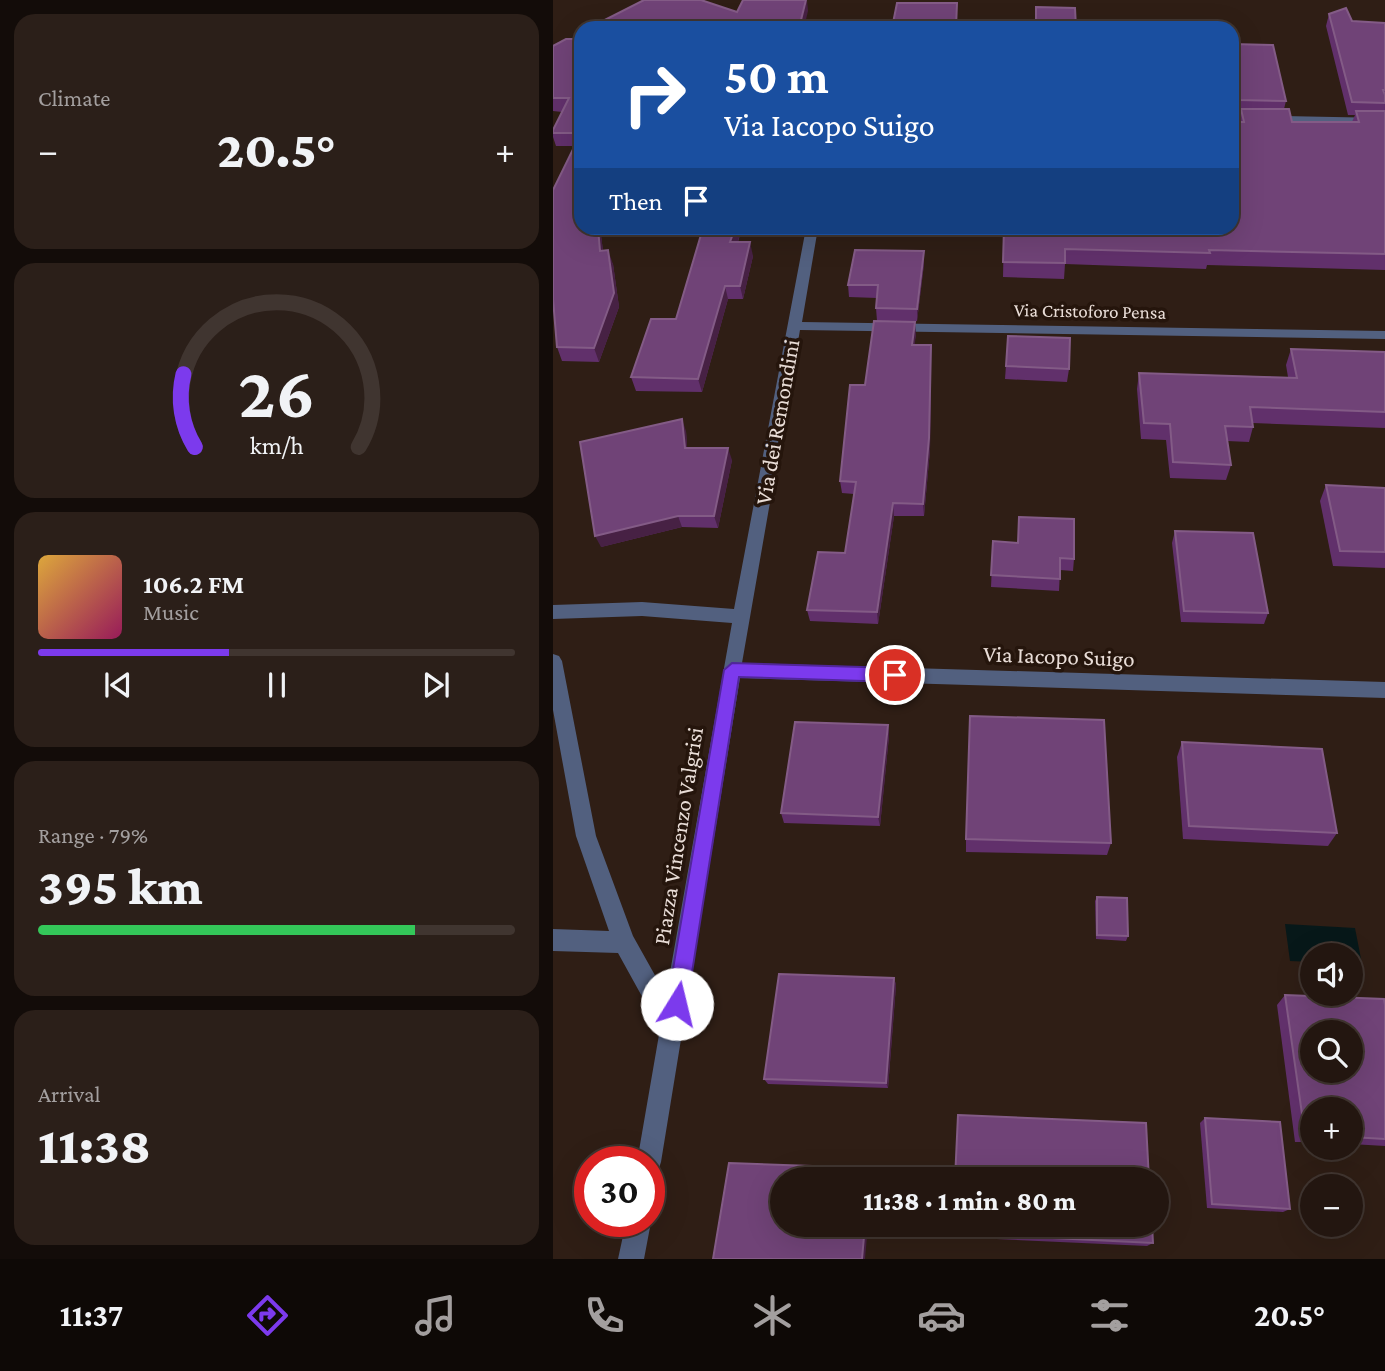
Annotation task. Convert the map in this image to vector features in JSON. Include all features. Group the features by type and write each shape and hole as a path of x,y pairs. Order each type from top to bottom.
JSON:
{"street":[{"path":"1239,118 1385,121"},
{"name":"Via dei Remondini","path":"743,617 811,235"},
{"name":"Via Cristoforo Pensa","path":"794,326 1385,335"},
{"path":"553,612 642,609 743,617"},
{"name":"Piazza Vincenzo Valgrisi","path":"673,1030 743,617"},
{"name":"Piazza Vincenzo Valgrisi","path":"553,661 586,836 624,942 673,1030"},
{"name":"Via Iacopo Suigo","path":"732,670 1385,690"},
{"path":"553,940 624,942"},
{"path":"652,1146 673,1030"},
{"path":"631,1259 635,1237"}],"shaded area":[{"path":"1285,924 1355,928 1358,943 1300,943 1300,961 1290,961"}],"building":[{"path":"644,0 701,0 737,12 743,0 806,0 801,21 603,21"},
{"path":"897,3 957,3 956,21 893,21"},
{"path":"1036,7 1075,8 1076,21 1036,21"},
{"path":"1346,8 1352,21 1385,23 1385,103 1352,102 1329,14"},
{"path":"566,39 574,39 574,133 553,133 569,98 553,98 553,46"},
{"path":"1239,44 1273,45 1286,101 1239,100"},
{"path":"1241,109 1289,109 1292,122 1359,122 1356,111 1385,111 1385,254 1065,249 1065,263 1003,262 1004,235 1239,235 1239,122 1244,122"},
{"path":"574,147 574,235 599,235 600,251 608,250 614,293 594,348 557,347 553,299 553,190"},
{"path":"701,235 732,235 730,242 750,242 740,286 725,286 698,379 631,377 651,319 676,319"},
{"path":"855,250 924,251 917,309 876,308 878,285 848,285"},
{"path":"874,321 915,322 912,345 931,345 929,438 923,504 893,503 877,612 807,610 818,552 845,553 856,482 840,481 850,385 865,385"},
{"path":"1008,336 1070,338 1069,369 1006,366"},
{"path":"1291,349 1385,352 1385,412 1250,407 1253,427 1225,426 1231,465 1173,462 1170,424 1144,423 1139,373 1297,378"},
{"path":"682,419 685,448 728,448 714,516 678,516 595,536 580,442"},
{"path":"1326,485 1385,488 1385,552 1340,551"},
{"path":"1019,517 1074,519 1074,559 1060,558 1060,579 991,575 993,541 1018,543"},
{"path":"1175,531 1253,533 1268,613 1184,611"},
{"path":"970,716 1104,720 1111,843 966,839"},
{"path":"795,722 888,725 878,817 781,813"},
{"path":"1182,742 1322,749 1337,833 1189,826"},
{"path":"1097,897 1127,898 1128,936 1097,935"},
{"path":"779,974 894,978 886,1083 764,1079"},
{"path":"1285,995 1300,996 1300,1006 1363,1006 1363,998 1384,999 1385,1139 1363,1138 1363,1097 1300,1097 1300,1100"},
{"path":"958,1115 1146,1123 1148,1167 956,1167"},
{"path":"1205,1118 1280,1122 1290,1209 1212,1204"},
{"path":"729,1163 841,1167 770,1167 770,1237 864,1237 862,1259 713,1259"},
{"path":"1033,1237 1153,1237 1153,1243"}],"route":[{"path":"677,1004 732,670 895,675"}]}
